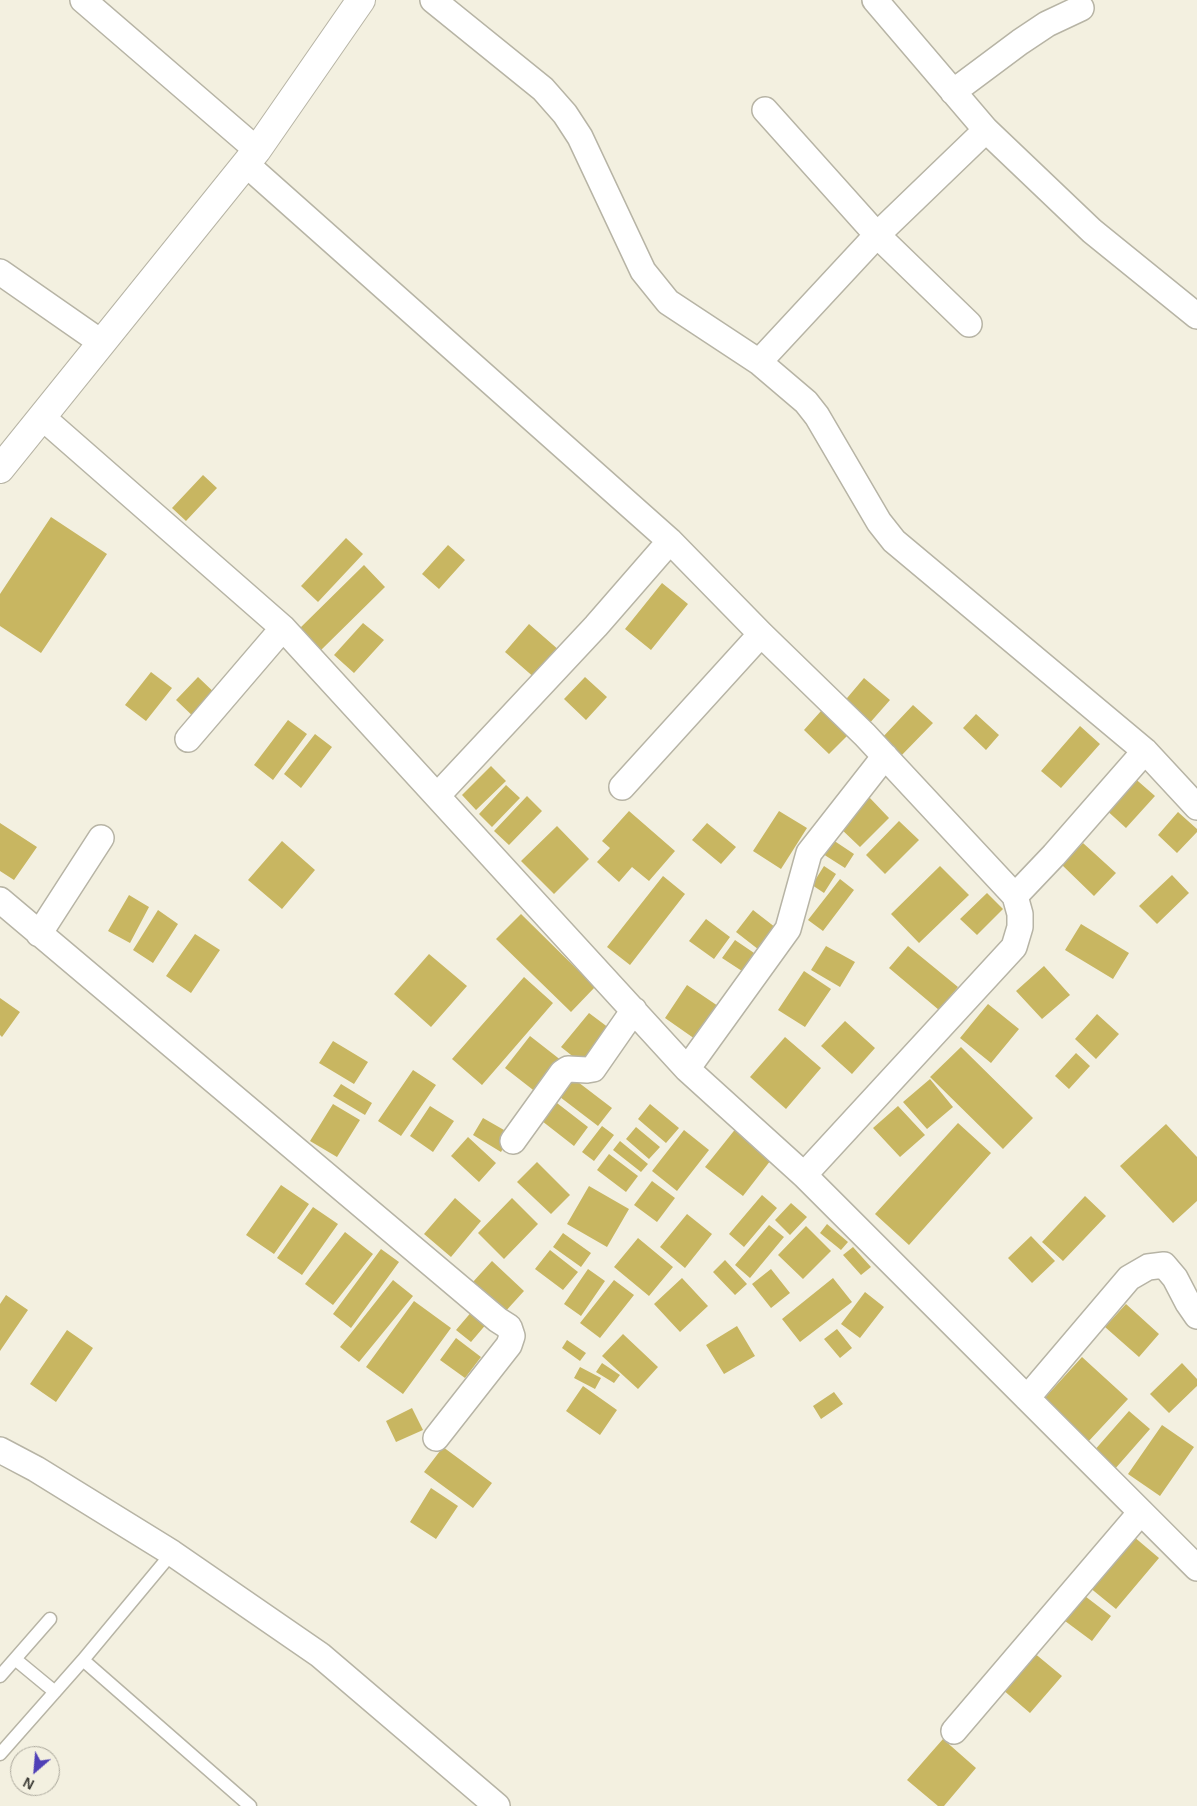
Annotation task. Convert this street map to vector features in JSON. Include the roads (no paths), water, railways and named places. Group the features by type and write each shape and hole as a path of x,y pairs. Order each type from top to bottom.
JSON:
{"street":[{"path":"84,0 251,157 670,541 761,634 865,735 1016,896 1020,914 1020,927 1014,947 804,1175"},
{"path":"0,469 251,157 360,0"},
{"path":"433,0 543,89 565,114 580,137 643,270 668,302 759,362 812,408 879,522 894,541 1144,751 1197,807"},
{"path":"875,0 986,130 1092,230 1197,316"},
{"path":"953,92 1047,24 1081,8"},
{"path":"765,110 878,235 969,324"},
{"path":"759,362 878,235 986,130"},
{"path":"0,272 102,343"},
{"path":"42,417 283,628 687,1069 804,1175 1197,1568"},
{"path":"437,796 596,626 670,541"},
{"path":"188,740 283,628"},
{"path":"622,787 761,634"},
{"path":"1016,896 1144,751"},
{"path":"687,1069 788,929 806,864 815,844 885,756"},
{"path":"39,934 101,838"},
{"path":"0,900 498,1320 509,1327 512,1336 509,1345 436,1438"},
{"path":"513,1141 562,1073 568,1068 587,1070 593,1068 634,1010"},
{"path":"1027,1398 1129,1278 1148,1267 1164,1265 1175,1278 1197,1316"},
{"path":"0,1450 36,1469 172,1553 320,1655 486,1803"},
{"path":"954,1731 1141,1512"}],"lane":[{"path":"0,1754 56,1692 172,1553"},
{"path":"0,1676 50,1619"},
{"path":"15,1659 56,1692"},
{"path":"83,1660 250,1806"}]}
